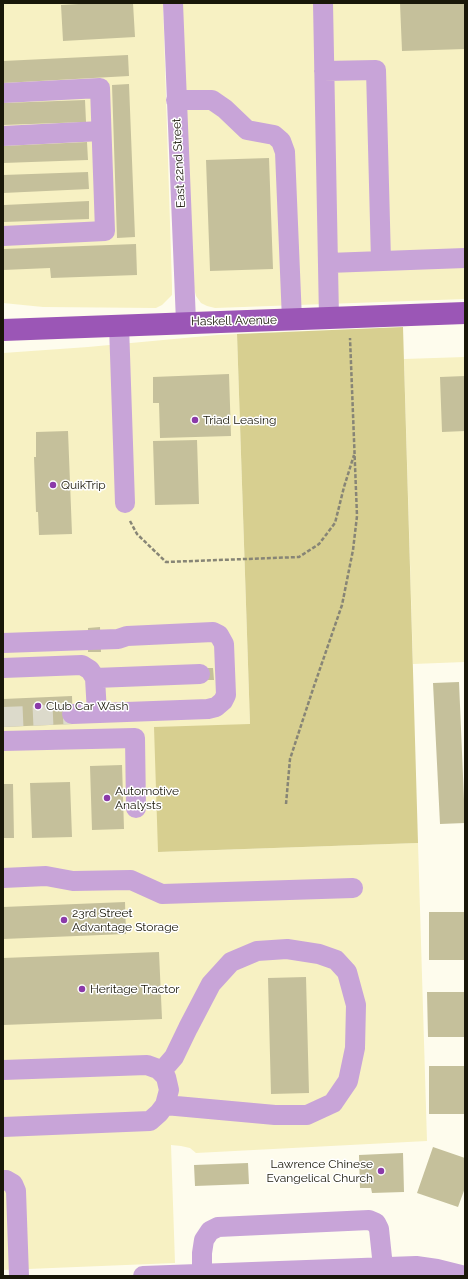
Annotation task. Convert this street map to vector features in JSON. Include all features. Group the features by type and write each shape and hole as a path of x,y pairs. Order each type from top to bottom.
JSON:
{"main road":[{"name":"Haskell Avenue","path":"3,330 186,322 292,320 465,313"}],"street":[{"name":"East 22nd Street","path":"173,3 186,322"},
{"path":"323,3 328,263 339,318"},
{"path":"324,71 376,70 381,261"},
{"path":"3,93 100,88 105,232 3,236"},
{"path":"176,100 212,100 225,109 247,130 274,135 281,141 284,152 292,320"},
{"path":"3,136 101,131"},
{"path":"328,263 465,258"},
{"path":"119,325 125,502"},
{"path":"3,643 118,639 127,636 213,632 219,635 224,644 226,694 216,707 208,709 72,714"},
{"path":"3,668 82,665 90,670 95,678 97,713"},
{"path":"95,678 200,674"},
{"path":"3,741 135,738 136,808"},
{"path":"3,878 46,876 73,881 131,880 162,894 353,888"},
{"path":"161,1072 174,1057 211,984 231,962 258,951 287,949 319,954 336,960 347,972 356,1005 355,1048 348,1081 333,1103 307,1115 275,1114 165,1105"},
{"path":"3,1070 147,1065 158,1069 166,1077 169,1090 165,1105 150,1121 3,1127"},
{"path":"3,1180 13,1184 16,1191 19,1276"},
{"path":"202,1274 202,1253 204,1240 210,1231 218,1227 369,1220 376,1223 379,1229 383,1267"},
{"path":"143,1276 234,1274 416,1266 437,1269 465,1276"}],"path":[{"path":"286,804 290,759 312,689 342,605 353,550 357,516 355,453 339,318"},
{"path":"125,502 127,517 137,534 166,562 299,557 319,544 335,523 344,487 355,453"}],"shaded area":[{"path":"3,3 163,3 172,295 162,305 156,308 43,307 3,303"},
{"path":"182,3 465,3 465,299 215,308 201,303 196,296 194,288"},
{"path":"403,327 418,843 158,852 154,727 250,724 237,334"},
{"path":"237,334 250,725 158,852 418,843 427,1141 196,1153 190,1148 171,1145 175,1263 3,1270 3,353"},
{"path":"465,357 465,662 413,664 404,359"}],"building":[{"path":"133,3 135,37 63,41 61,5"},
{"path":"400,3 465,3 465,49 402,51"},
{"path":"128,55 129,76 3,83 3,61"},
{"path":"129,84 135,237 117,238 112,85"},
{"path":"85,100 86,122 3,125 3,103"},
{"path":"87,142 88,160 3,163 3,146"},
{"path":"269,158 273,269 210,271 206,160"},
{"path":"88,172 89,189 3,193 3,175"},
{"path":"89,201 89,219 4,222 4,205"},
{"path":"136,244 137,275 51,278 50,268 3,270 3,249"},
{"name":"Triad Leasing","path":"229,374 231,436 160,438 159,403 153,403 153,377"},
{"path":"465,376 465,431 442,432 440,377"},
{"name":"QuikTrip","path":"68,431 72,534 39,535 38,512 36,512 34,457 36,457 36,432"},
{"path":"197,440 199,504 155,505 153,441"},
{"path":"100,627 101,652 88,652 88,628"},
{"path":"202,668 213,668 214,680 203,680"},
{"path":"459,682 465,823 440,824 433,683"},
{"name":"Club Car Wash","path":"72,696 73,724 3,727 3,699"},
{"name":"Automotive Analysts","path":"122,765 124,829 92,830 90,766"},
{"path":"70,782 72,837 32,838 30,783"},
{"path":"3,784 13,784 14,838 3,838"},
{"name":"23rd Street Advantage Storage","path":"125,902 126,934 3,939 3,907"},
{"path":"429,912 464,912 464,960 429,960"},
{"name":"Heritage Tractor","path":"159,952 162,1019 3,1025 3,958"},
{"path":"306,977 309,1093 271,1094 268,978"},
{"path":"427,992 465,992 465,1037 428,1037"},
{"path":"429,1066 465,1066 465,1114 429,1114"},
{"path":"433,1147 465,1158 465,1188 458,1207 417,1193"},
{"name":"Lawrence Chinese Evangelical Church","path":"403,1153 404,1192 372,1193 371,1188 360,1188 359,1155"},
{"path":"248,1163 249,1184 195,1186 194,1165"}],"tunnel":[{"path":"3,717 72,714"}],"place":[{"name":"Triad Leasing","path":"195,420"},
{"name":"QuikTrip","path":"53,485"},
{"name":"Club Car Wash","path":"38,706"},
{"name":"Automotive Analysts","path":"107,798"},
{"name":"23rd Street Advantage Storage","path":"64,920"},
{"name":"Heritage Tractor","path":"82,989"},
{"name":"Lawrence Chinese Evangelical Church","path":"381,1171"}]}
